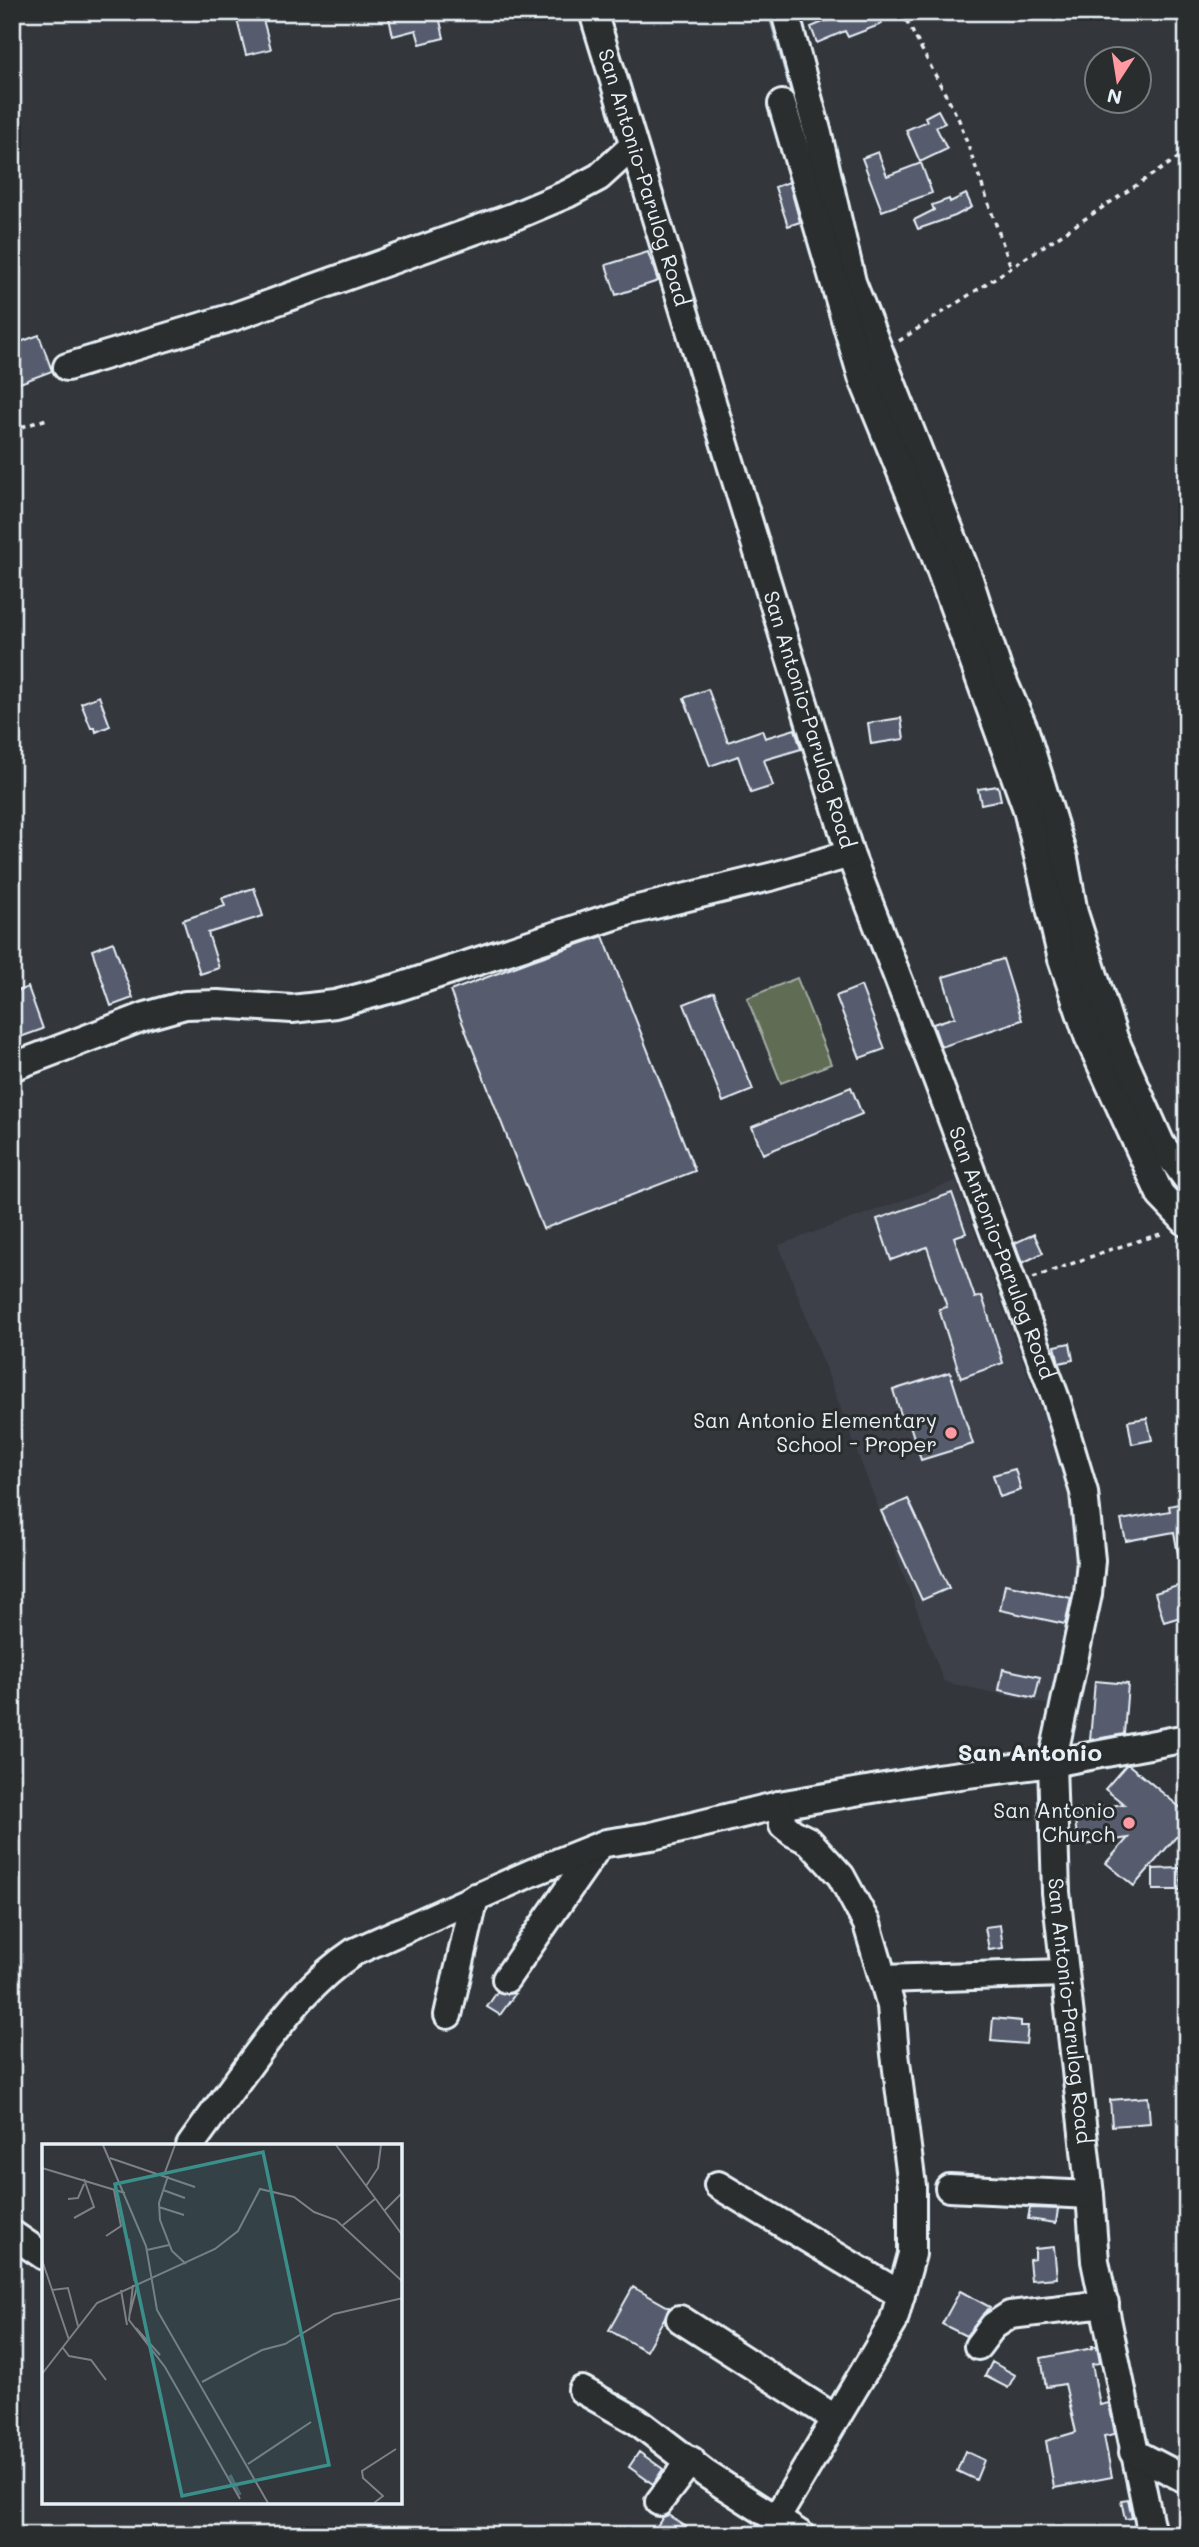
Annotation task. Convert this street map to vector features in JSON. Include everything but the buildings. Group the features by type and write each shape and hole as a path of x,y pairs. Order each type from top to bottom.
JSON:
{"street":[{"name":"San Antonio-Parulog Road","path":"593,12 850,855 1056,1399 1084,1492 1091,1560 1088,1594 1052,1763 1056,1892 1095,2261 1152,2535"},
{"path":"785,12 818,134 852,282 969,579 998,669 1025,731 1064,858 1074,913 1114,1038 1161,1143 1187,1179"},
{"path":"782,104 862,377 933,550 1027,809 1062,959 1088,1036 1161,1196 1181,1227"},
{"path":"67,367 233,317 515,216 568,194 599,177 633,146"},
{"path":"12,1067 146,1016 185,1005 218,1004 292,1009 335,1004 396,988 630,911 850,855"},
{"path":"191,2144 290,2010 320,1977 354,1952 606,1843 652,1836 779,1805 937,1778 1052,1763 1186,1737"},
{"path":"776,2519 893,2323 912,2254 912,2186 891,2006 884,1979 867,1924 841,1875 809,1841 783,1825 779,1805"},
{"path":"506,1979 597,1848"},
{"path":"448,2015 475,1898"},
{"path":"884,1979 1064,1973"},
{"path":"718,2185 901,2295"},
{"path":"949,2188 1090,2195"},
{"path":"12,2234 42,2255"},
{"path":"978,2346 993,2326 1010,2315 1105,2304"},
{"path":"680,2319 836,2419"},
{"path":"582,2390 637,2421 725,2487 801,2535"},
{"path":"1133,2452 1187,2480"},
{"path":"659,2502 691,2460"}],"path":[{"path":"902,12 959,121 1011,267"},
{"path":"880,353 1187,152"},
{"path":"12,430 47,419"},
{"path":"1014,1285 1151,1235 1181,1227"}],"shaded area":[{"name":"San Antonio Elementary School - Proper","path":"956,1181 1028,1376 1075,1490 1079,1587 1050,1705 944,1682 779,1245"}],"green space":[{"path":"797,978 831,1064 781,1083 747,998"}],"waterway":[{"path":"770,12 796,104"},
{"path":"1168,1172 1176,1190 1187,1203"}],"place":[{"name":"San Antonio Elementary School - Proper","path":"951,1433"},
{"name":"San Antonio Church","path":"1129,1823"}],"district":[{"name":"San Antonio","path":"1030,1753"}]}
